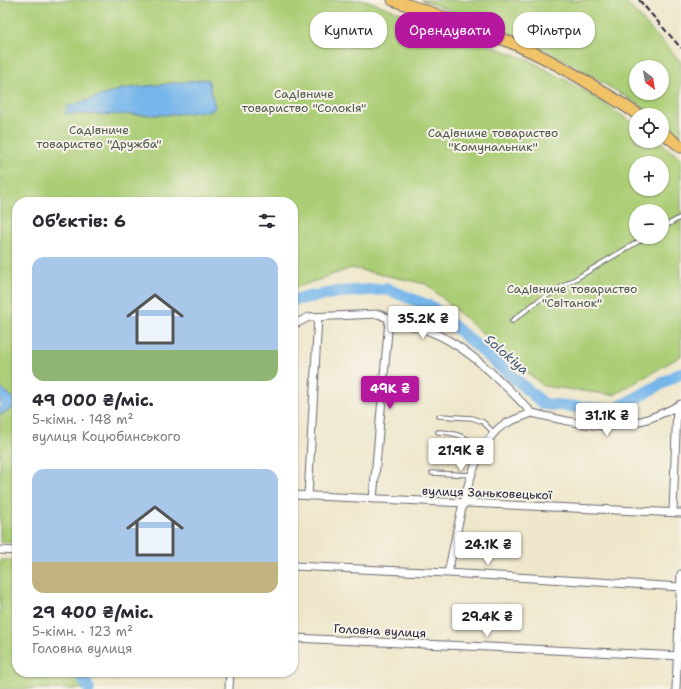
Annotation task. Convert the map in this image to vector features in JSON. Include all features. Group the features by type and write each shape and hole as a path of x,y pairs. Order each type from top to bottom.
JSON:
{"main road":[{"path":"394,0 500,38 550,61 629,108"},
{"path":"669,138 681,147"}],"street":[{"path":"298,322 309,317 378,314 388,320 432,332 458,348 498,379 532,413 582,424 607,427 644,422 679,405 677,512"},
{"path":"308,496 318,317"},
{"path":"373,499 388,320"},
{"path":"448,573 471,475 482,449 500,426 532,413"},
{"name":"вулиця Заньковецької","path":"298,495 677,512"},
{"path":"0,550 12,551"},
{"path":"298,566 448,573 680,587"},
{"path":"676,689 679,656 681,574"},
{"name":"Головна вулиця","path":"298,638 679,656"},
{"path":"230,677 230,689"}],"lane":[{"path":"669,224 681,216"},
{"path":"512,321 538,301 634,244"},
{"path":"439,416 478,420 483,422 494,433"},
{"path":"438,432 450,432 468,438 482,449"},
{"path":"432,473 471,475"}],"green space":[{"path":"0,0 366,0 399,12 395,12 395,48 496,48 529,60 587,92 629,120 629,148 668,148 681,159 681,356 614,395 543,386 426,284 351,268 298,287 298,197 12,197 12,543 0,542"},
{"path":"421,0 624,0 681,62 681,138 669,128 669,108 644,108 631,100 669,100 669,60 629,60 629,99 561,58 539,48 595,48 595,12 513,12 513,36 505,33 505,12 455,12"},
{"path":"0,560 12,560 12,677 76,677 84,689 0,689"}],"water":[{"path":"208,79 215,107 212,111 163,115 65,114 67,107 122,89"},
{"path":"0,387 12,397 12,409 0,415"}],"waterway":[{"name":"Solokiya","path":"298,299 338,292 387,289 432,307 544,404 614,410 681,373"},
{"name":"Solokiya","path":"82,677 89,689"}],"railway":[{"path":"639,0 681,48"}],"park label":[{"name":"Садівниче товариство \"Солокія\"","path":"304,101"},
{"name":"Садівниче товариство \"Дружба\"","path":"99,137"},
{"name":"Садівниче товариство \"Комунальник\"","path":"493,140"},
{"name":"Садівниче товариство \"Світанок\"","path":"572,296"}]}
